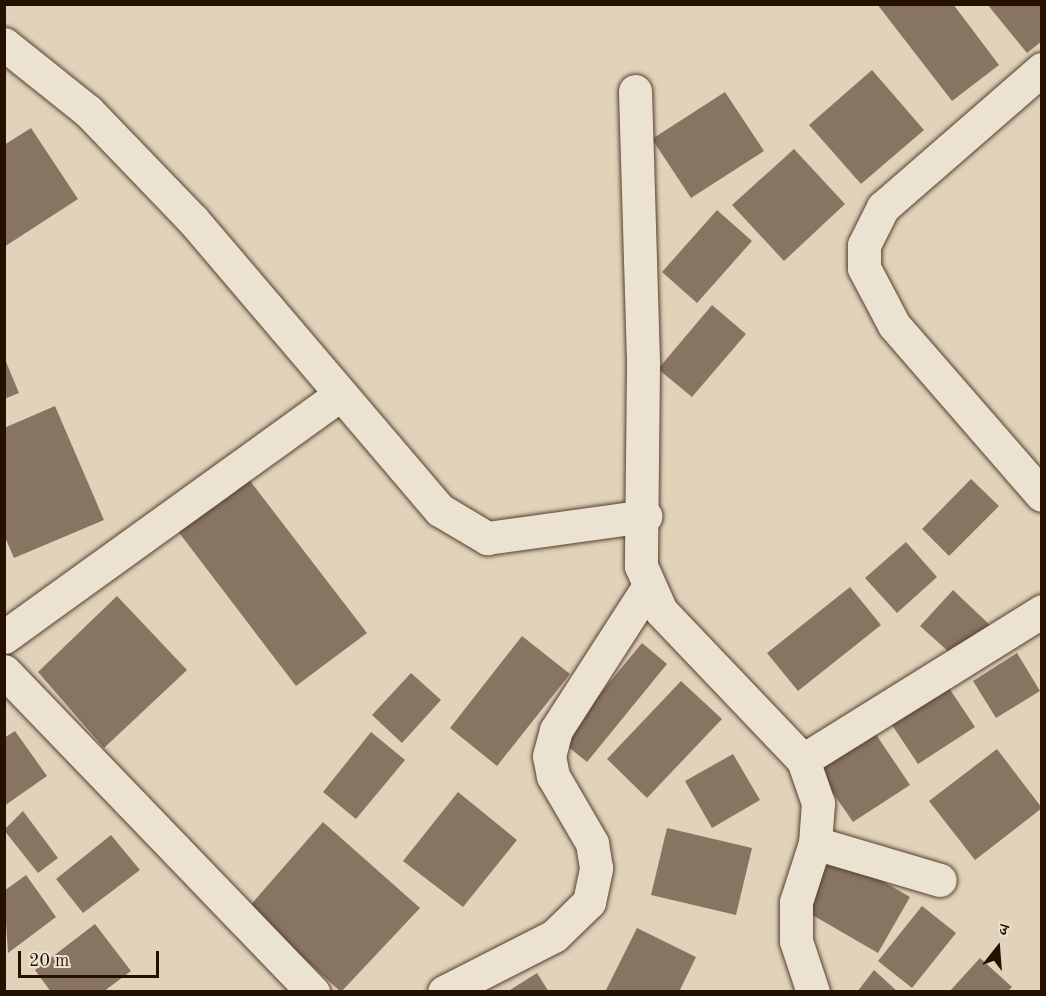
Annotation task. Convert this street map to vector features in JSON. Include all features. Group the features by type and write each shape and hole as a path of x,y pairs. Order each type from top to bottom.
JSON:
{"street":[{"path":"4,45 88,111 193,220 338,396 440,510 487,538 645,516"},
{"path":"1041,69 883,207 864,246 864,268 894,325 1041,495"},
{"path":"635,91 645,516 641,566 647,589 661,611 803,760 818,803 815,843 796,902 796,941 813,992"},
{"path":"4,638 338,396"},
{"path":"444,992 554,936 589,902 596,868 592,843 553,776 549,756 556,730 647,589"},
{"path":"803,760 1041,611"},
{"path":"4,671 283,955 312,992"},
{"path":"815,843 939,880"}],"building":[{"path":"877,4 953,4 999,65 952,101"},
{"path":"987,4 1042,4 1042,41 1027,53"},
{"path":"872,70 924,130 861,184 809,125"},
{"path":"725,92 764,151 691,198 652,139"},
{"path":"31,128 78,199 4,247 4,145"},
{"path":"794,149 845,204 784,261 732,205"},
{"path":"717,210 752,241 697,303 662,272"},
{"path":"712,305 746,334 692,397 658,369"},
{"path":"4,357 19,393 4,399"},
{"path":"55,406 104,520 14,558 4,535 4,428"},
{"path":"247,477 367,633 296,686 177,530"},
{"path":"971,479 999,506 949,556 922,529"},
{"path":"906,542 937,577 897,613 865,578"},
{"path":"850,587 881,625 798,691 767,653"},
{"path":"953,590 992,627 960,662 920,626"},
{"path":"117,596 187,670 104,748 38,672"},
{"path":"522,636 570,674 497,766 450,728"},
{"path":"642,643 667,664 587,762 561,741"},
{"path":"1017,653 1040,691 996,718 973,681"},
{"path":"411,673 441,700 402,743 372,715"},
{"path":"681,681 722,719 647,798 607,759"},
{"path":"947,685 975,727 918,764 890,722"},
{"path":"15,731 47,776 4,806 4,738"},
{"path":"371,732 405,760 356,819 323,792"},
{"path":"875,733 910,785 853,822 818,771"},
{"path":"997,749 1042,808 975,860 929,801"},
{"path":"733,754 760,800 712,828 685,781"},
{"path":"458,792 517,840 463,907 403,861"},
{"path":"23,811 58,858 38,873 4,830"},
{"path":"323,822 420,908 341,992 248,908"},
{"path":"667,828 752,848 736,915 651,895"},
{"path":"111,835 140,870 83,913 56,879"},
{"path":"834,853 910,897 878,953 802,909"},
{"path":"26,875 56,917 8,953 4,891"},
{"path":"922,906 956,933 912,988 878,961"},
{"path":"95,924 131,971 103,992 51,992 35,970"},
{"path":"637,928 696,957 679,992 605,992"},
{"path":"980,958 1012,987 1007,992 949,992"},
{"path":"874,970 898,992 857,992"},
{"path":"537,973 549,992 507,992"}]}
